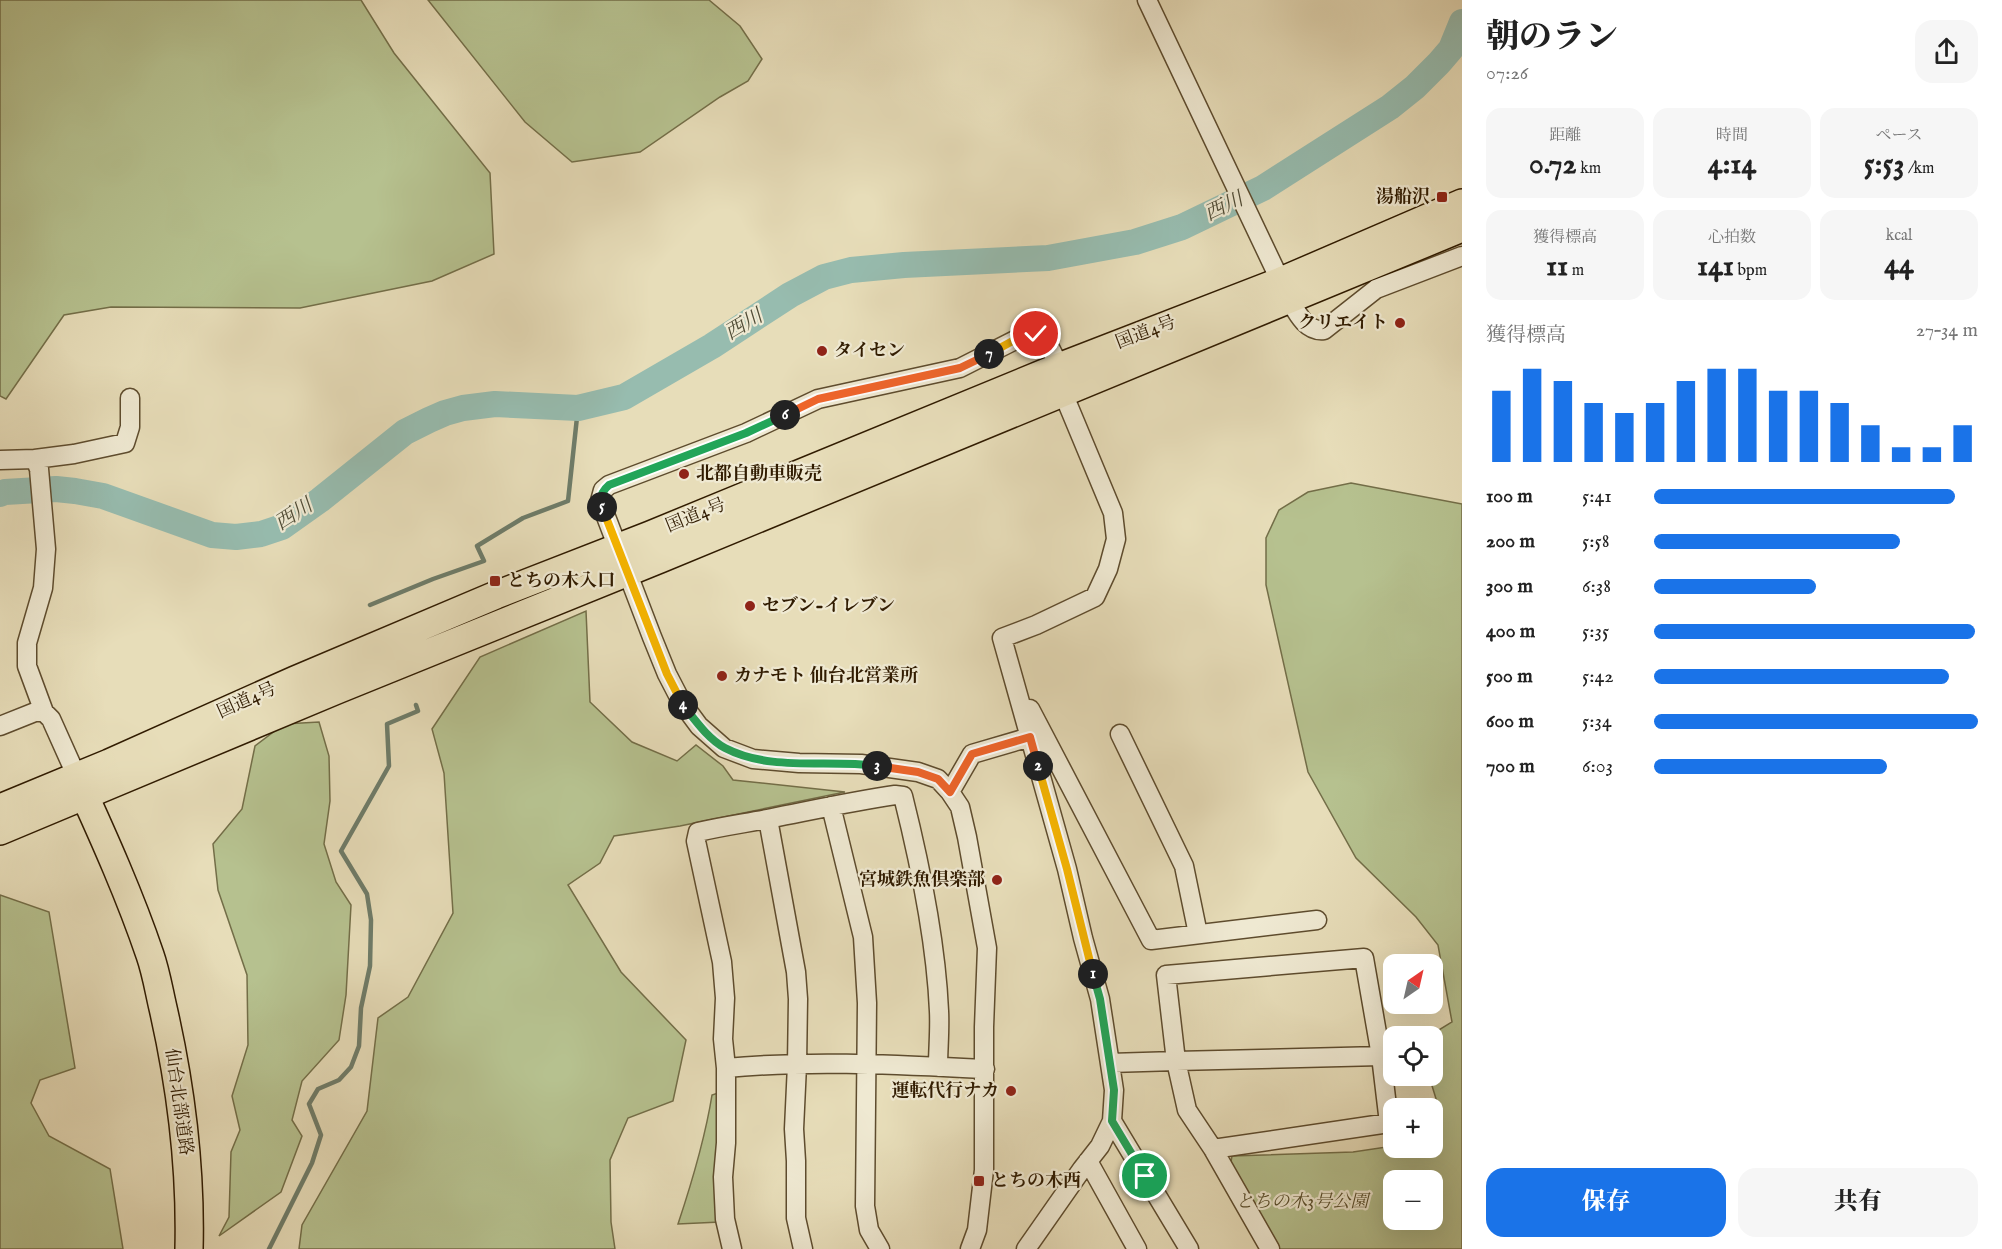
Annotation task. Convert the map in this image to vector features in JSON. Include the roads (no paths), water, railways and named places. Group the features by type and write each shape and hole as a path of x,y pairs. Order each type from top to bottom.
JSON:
{"highway":[{"name":"国道4号","path":"1285,290 1462,203"},
{"name":"国道4号","path":"0,808 81,787 337,690 626,572 1061,380 1285,290 1462,228"},
{"name":"国道4号","path":"0,831 81,787 305,675 496,595 838,459 1061,380"},
{"name":"仙台北部道路","path":"81,787 99,824 151,956 171,1041 186,1150 189,1249"}],"street":[{"path":"1147,0 1285,290 1299,316 1307,324 1315,330 1324,330 1376,289 1462,256"},
{"path":"970,1249 977,1230 984,1170 984,1027 987,948 960,807 938,779 918,772 861,764 800,763 753,759 724,748 699,726 682,703 667,674 600,501 603,490 609,485 746,433 818,399 960,368 1027,333 1036,334 1046,342 1113,513 1116,539 1108,569 1095,597 1036,626 1002,638 1067,869 1100,999 1114,1090 1112,1121 1100,1146 1026,1249"},
{"path":"0,459 37,464 125,443 130,427 130,398"},
{"path":"37,464 43,500 46,549 43,588 27,643 27,666 44,712 51,718 81,787"},
{"path":"1014,679 1151,940 1317,920"},
{"path":"0,726 35,712 44,712"},
{"path":"1120,734 1184,866 1198,934"},
{"path":"950,792 972,754 1030,737"},
{"path":"732,1249 725,1219 723,1177 726,1143 726,1068 723,1039 725,998 722,962 696,841 699,832 831,806 895,795 903,796 931,931 939,1013 938,1067"},
{"path":"831,806 863,937 867,1003 865,1206 869,1230 880,1249"},
{"path":"768,819 796,972 798,999 794,1129 796,1218 803,1249"},
{"path":"1213,1149 1389,1123 1381,1056 1364,958 1166,975 1176,1061 1187,1110 1213,1149 1270,1249"},
{"path":"1110,1063 1381,1056"},
{"path":"726,1068 797,1065 985,1069"},
{"path":"1112,1121 1189,1249"},
{"path":"1088,1161 1137,1249"}],"waterway":[{"name":"西川","path":"0,494 56,489 75,491 103,496 212,535 236,537 261,534 282,527 320,500 405,432 429,420 463,408 495,404 578,408 624,397 712,346 790,295 824,277 851,270 904,265 1048,258 1135,242 1182,227 1263,188 1390,107 1415,87 1451,49 1462,22"},
{"path":"370,605 484,561 477,546 523,518 568,501 578,408"},
{"path":"269,1249 312,1163 321,1135 309,1104 318,1089 339,1080 351,1067 359,1046 361,1008 370,966 371,920 367,894 341,851 389,766 387,724 418,711 416,705"}],"place":[{"name":"湯船沢","path":"1442,197"},
{"name":"クリエイト","path":"1400,323"},
{"name":"タイセン","path":"822,351"},
{"name":"北都自動車販売","path":"684,474"},
{"name":"とちの木入口","path":"495,581"},
{"name":"セブン-イレブン","path":"750,606"},
{"name":"カナモト 仙台北営業所","path":"722,676"},
{"name":"宮城鉄魚倶楽部","path":"997,880"},
{"name":"運転代行ナカ","path":"1011,1091"},
{"name":"とちの木西","path":"979,1181"}],"park label":[{"name":"とちの木3号公園","path":"1302,1202"}]}
